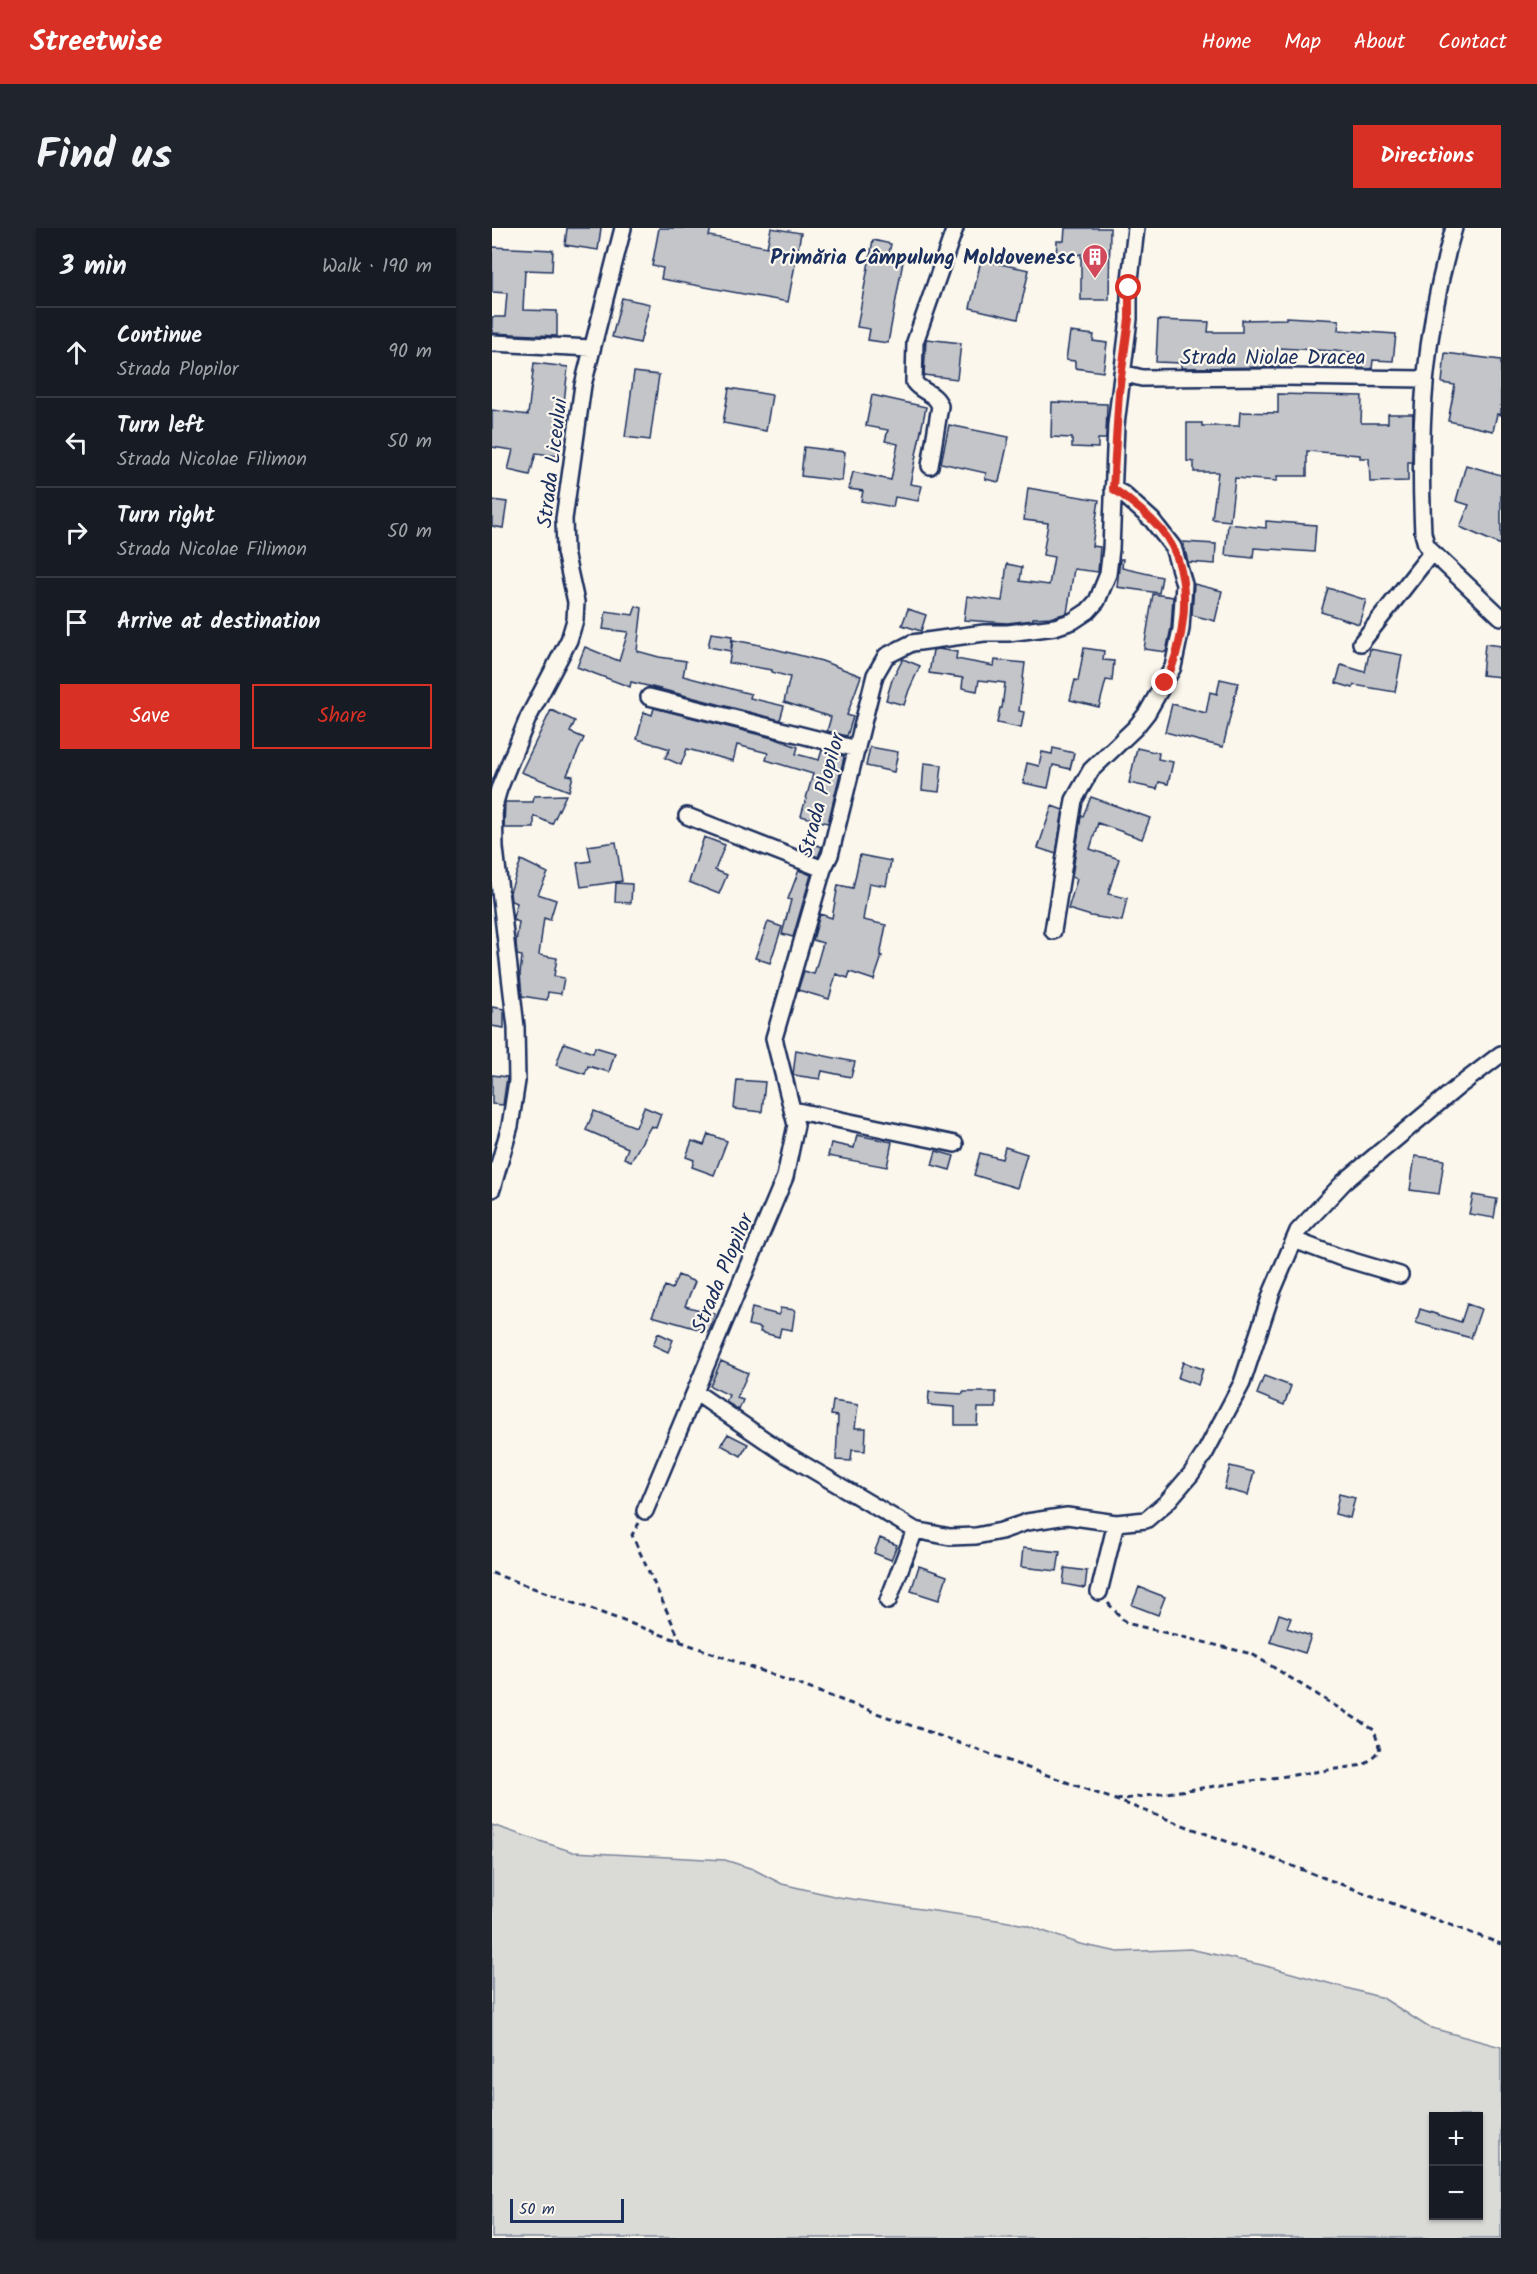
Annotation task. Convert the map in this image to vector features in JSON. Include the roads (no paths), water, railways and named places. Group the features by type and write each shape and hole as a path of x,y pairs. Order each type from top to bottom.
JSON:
{"street":[{"name":"Strada Liceului","path":"492,1189 510,1126 517,1081 516,1027 496,859 494,806 528,718 569,640 575,620 576,602 566,552 564,519 583,385 623,228"},
{"path":"930,466 940,406 938,399 928,391 919,389 914,382 915,342 955,228"},
{"name":"Strada Plopilor","path":"645,1511 785,1177 796,1125 774,1038 823,869 830,855 875,675 886,656 912,643 1054,627 1073,621 1098,601 1108,574 1111,549 1117,414 1136,228"},
{"path":"1454,228 1433,314 1424,379 1423,533 1426,544 1432,552 1501,617"},
{"path":"492,343 591,348"},
{"name":"Strada Niolae Dracea","path":"1122,373 1142,378 1424,379"},
{"path":"1053,931 1074,800 1091,770 1135,728 1147,713 1173,667 1181,628 1184,584 1173,547 1152,520 1113,489"},
{"path":"1361,644 1432,552"},
{"path":"649,697 857,749"},
{"path":"687,816 823,869"},
{"path":"695,1392 784,1453 915,1530 950,1537 976,1536 1001,1531 1027,1521 1067,1516 1116,1523 1146,1520 1167,1502 1191,1474 1205,1453 1242,1383 1272,1292 1298,1231 1344,1182 1501,1054"},
{"path":"793,1110 955,1144"},
{"path":"1294,1240 1339,1257 1400,1275"},
{"path":"1099,1592 1116,1523"},
{"path":"888,1601 915,1530"}],"place":[{"name":"Primăria Câmpulung Moldovenesc","path":"1095,280"}]}
